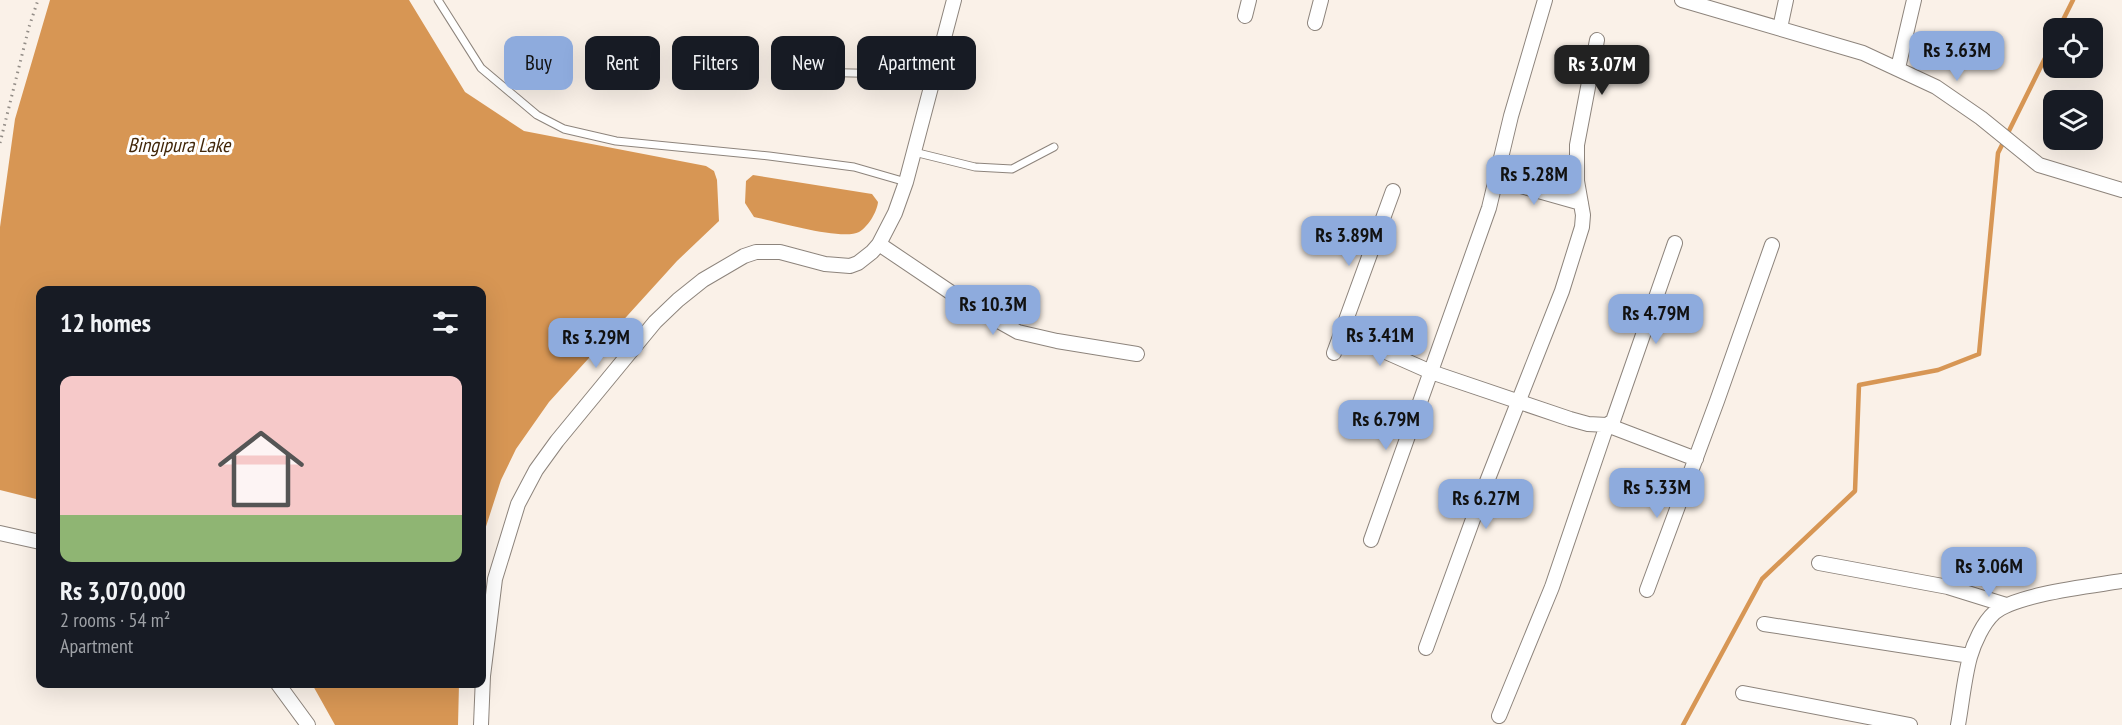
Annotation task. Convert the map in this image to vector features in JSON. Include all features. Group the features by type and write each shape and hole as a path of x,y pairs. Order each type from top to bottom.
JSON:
{"street":[{"path":"945,36 954,0"},
{"path":"1245,16 1249,0"},
{"path":"1315,23 1321,0"},
{"path":"1371,540 1489,208 1511,116 1545,0"},
{"path":"1682,0 1863,53 1898,68 1936,87 1996,129 2039,165 2055,172 2122,190"},
{"path":"1780,28 1786,0"},
{"path":"1898,68 1914,0"},
{"path":"1426,648 1484,489 1562,291 1582,227 1577,181 1577,145 1597,40"},
{"path":"486,648 491,600 511,522 536,470 556,441 655,322 703,280 744,256 768,251 825,264 850,266 865,258 879,244 895,213 906,182 931,90"},
{"path":"1496,179 1581,203"},
{"path":"1334,353 1393,191"},
{"path":"1342,333 1431,372 1579,422 1599,426 1607,425 1613,421 1674,243"},
{"path":"879,244 968,304 1018,332 1137,354"},
{"path":"1647,590 1772,245"},
{"path":"1607,425 1695,459"},
{"path":"1499,716 1552,587 1607,425"},
{"path":"0,533 36,542"},
{"path":"1819,563 1948,587 2006,605"},
{"path":"1958,725 1970,656 1984,626 1994,614 2006,605 2122,581"},
{"path":"1764,624 1970,656"},
{"path":"281,688 308,725"},
{"path":"481,725 483,688"},
{"path":"1743,693 1910,725"}],"lane":[{"path":"438,0 481,68 537,115 564,129 616,141 854,167 906,182"},
{"path":"914,152 975,166 1012,169 1054,147"}],"path":[{"path":"0,143 26,38 38,0"}],"water":[{"name":"Bingipura Lake","path":"50,0 409,0 465,92 524,131 706,166 714,171 717,180 719,221 677,261 549,402 516,449 501,480 486,527 486,286 36,286 36,499 0,490 0,227 15,119"},
{"path":"753,175 872,194 878,202 876,210 866,227 850,234 824,232 754,217 745,203 746,181"},
{"path":"314,688 459,688 458,725 335,725"}],"waterway":[{"path":"2064,18 2073,0"},
{"path":"1683,725 1762,579 1855,491 1859,385 1938,370 1979,354 1998,153 2043,62"}]}
